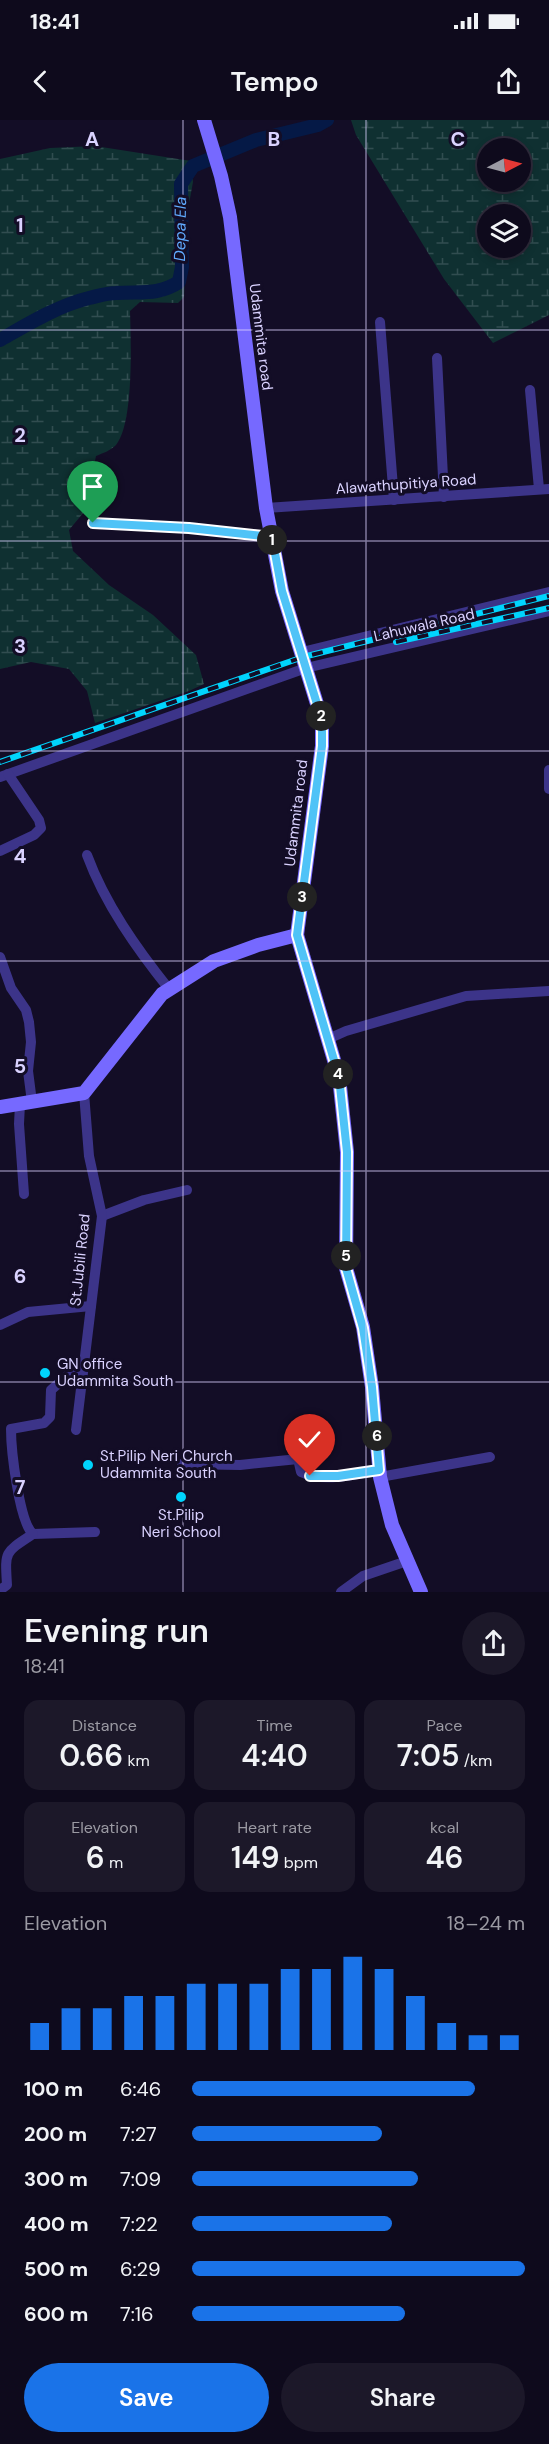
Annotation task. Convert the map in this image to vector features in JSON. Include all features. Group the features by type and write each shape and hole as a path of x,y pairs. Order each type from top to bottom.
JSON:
{"street":[{"name":"Udammita road","path":"206,127 221,176 230,217 266,508 282,591 322,720 322,746 297,935 339,1077 347,1152 346,1268 365,1339 380,1474 392,1525 420,1592"},
{"path":"380,322 394,500"},
{"path":"437,358 444,497"},
{"path":"530,390 544,489"},
{"name":"Alawathupitiya Road","path":"266,508 544,489"},
{"path":"93,523 189,528 272,537"},
{"path":"302,652 549,592"},
{"name":"Lahuwala Road","path":"4,776 306,668 549,611"},
{"path":"549,770 549,789"},
{"path":"0,851 34,835 41,828 39,819 4,776"},
{"path":"87,855 96,878 142,955 169,989"},
{"path":"0,1107 84,1093 162,994 214,961 258,945 297,935"},
{"path":"0,957 11,988 26,1010 29,1022 31,1042 26,1103 19,1124 24,1194"},
{"path":"328,1039 346,1031 466,996 549,991"},
{"name":"St.Jubili Road","path":"76,1430 102,1216 89,1156 84,1093"},
{"path":"102,1216 144,1200 187,1190"},
{"path":"0,1325 28,1312 91,1305"},
{"path":"33,1534 28,1530 5,1430 44,1423 50,1417 51,1390 84,1361"},
{"path":"182,1464 240,1465 298,1459 301,1472 310,1476 338,1476 380,1474 490,1457"},
{"path":"5,1589 5,1558 9,1550 33,1534 95,1532"},
{"path":"341,1592 363,1576 407,1561"}],"green space":[{"path":"351,120 549,120 549,315 493,343 444,279 356,135"},
{"path":"95,146 191,161 193,182 188,209 184,297 178,303 140,302 130,311 130,381 126,419 116,445 96,456 84,512 69,530 73,551 109,585 153,615 196,655 204,684 95,723 87,691 69,669 31,662 0,669 0,159 50,148"}],"waterway":[{"name":"Depa Ela","path":"0,340 43,316 77,301 109,294 156,291 179,282 182,267 181,184 193,166 256,140 318,125 327,120"}],"railway":[{"path":"0,762 303,657 549,596"},
{"path":"396,642 549,608"}],"place":[{"name":"GN office Udammita South","path":"45,1373"},
{"name":"St.Pilip Neri Church Udammita South","path":"88,1465"},
{"name":"St.Pilip Neri School","path":"181,1497"}],"route":[{"path":"93,523 189,528 272,537 282,591 322,720 322,746 297,935 339,1077 347,1152 346,1268 363,1328 372,1387 379,1470 338,1476 310,1476"}]}
